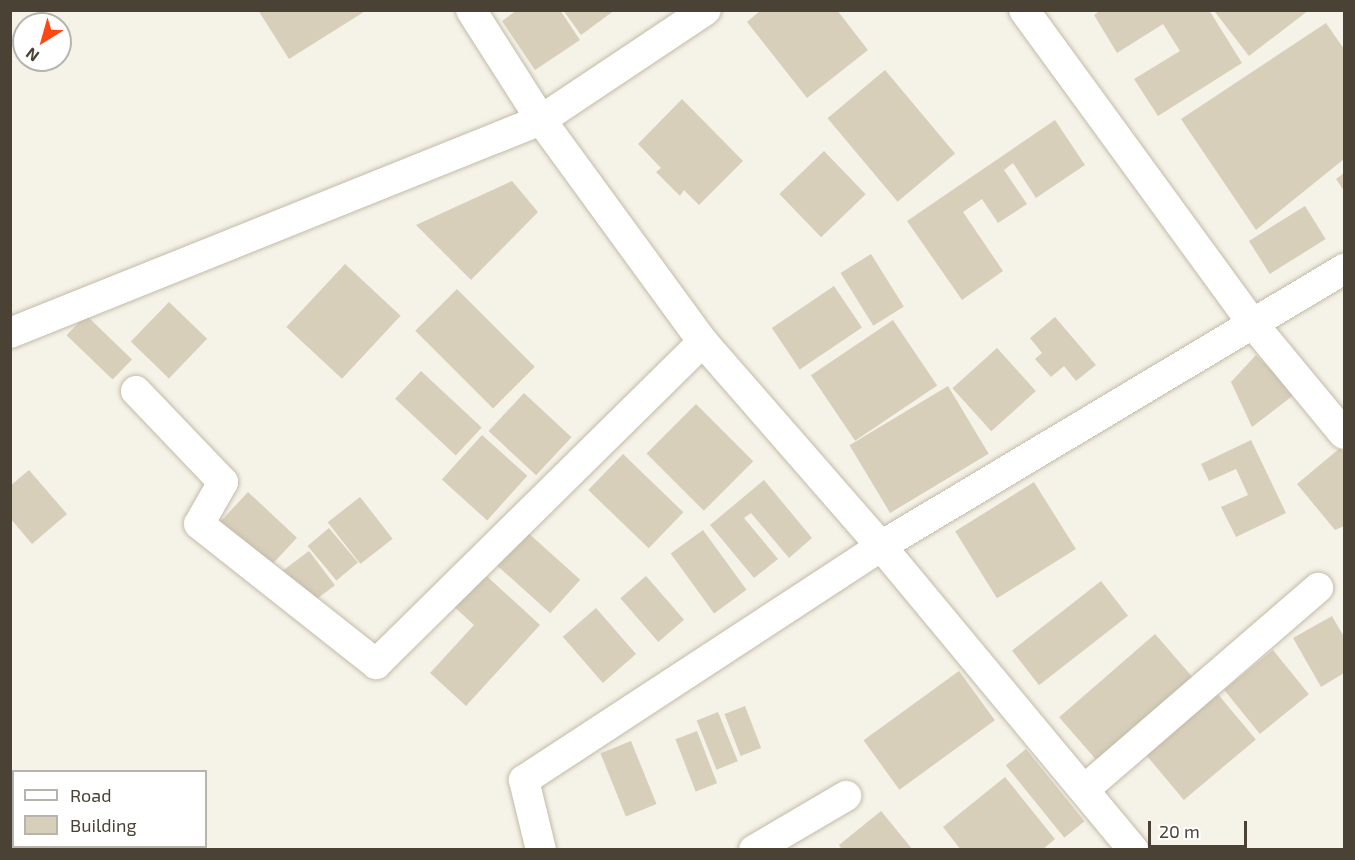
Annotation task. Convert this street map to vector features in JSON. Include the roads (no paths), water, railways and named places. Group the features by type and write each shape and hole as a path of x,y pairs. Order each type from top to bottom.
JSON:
{"street":[{"path":"471,10 541,120 703,342 880,546 1133,849"},
{"path":"10,333 541,120 706,10"},
{"path":"1024,10 1254,325 1344,434"},
{"path":"541,849 525,780 880,546 1254,325 1344,269"},
{"path":"136,391 223,482 199,524 376,664 703,342"},
{"path":"1085,789 1318,588"},
{"path":"754,849 846,796"}]}
